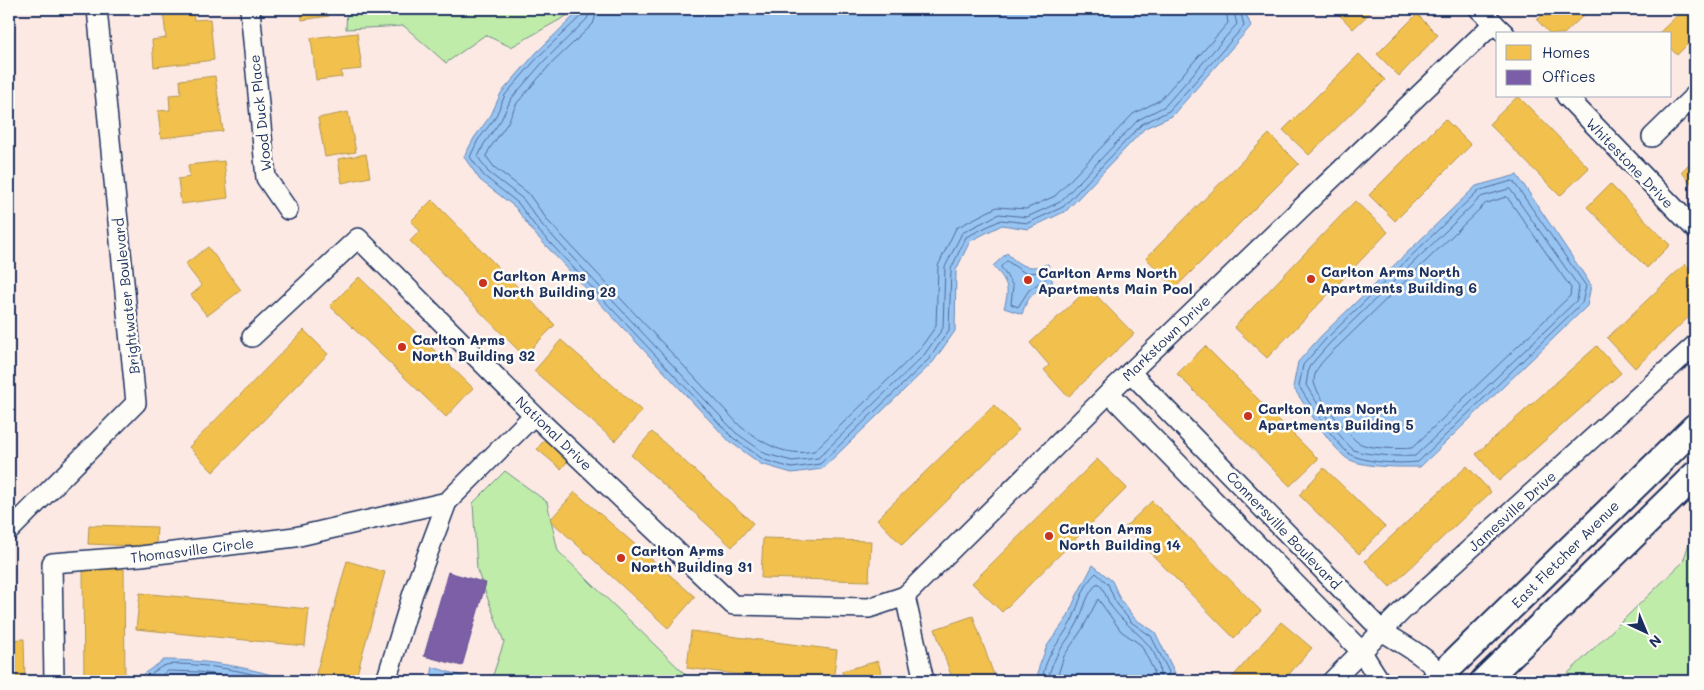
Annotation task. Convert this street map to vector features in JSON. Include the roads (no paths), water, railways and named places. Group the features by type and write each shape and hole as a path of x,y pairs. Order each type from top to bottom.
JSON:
{"main road":[{"name":"East Fletcher Avenue","path":"1440,679 1695,427"},
{"path":"1484,681 1695,475"}],"street":[{"name":"Brightwater Boulevard","path":"9,531 136,403 97,9"},
{"name":"Wood Duck Place","path":"250,9 266,178 288,210"},
{"path":"1479,9 1500,28"},
{"name":"Markstown Drive","path":"905,596 1130,372 1500,28"},
{"path":"1652,137 1695,95"},
{"name":"Whitestone Drive","path":"1568,98 1695,229"},
{"name":"National Drive","path":"252,338 358,238 534,415 733,605 870,608 905,596"},
{"name":"Jamesville Drive","path":"1332,681 1382,631 1695,345"},
{"name":"Connersville Boulevard","path":"1130,372 1382,631 1424,659 1440,679"},
{"path":"1110,393 1361,652 1380,681"},
{"path":"386,681 412,593 447,502 534,415"},
{"name":"Thomasville Circle","path":"54,681 52,563 141,556 295,538 447,502"},
{"path":"905,596 924,681"}],"water":[{"path":"581,9 1244,9 1251,26 1172,116 1145,128 1066,211 1028,229 1002,225 970,241 956,270 955,331 933,362 822,469 792,473 761,464 729,441 534,233 515,207 480,180 464,157 474,138 491,115 501,93 536,53"},
{"path":"1517,175 1591,285 1587,306 1420,467 1375,466 1350,460 1328,438 1293,387 1298,362 1321,336 1476,186"},
{"name":"Carlton Arms North Apartments Main Pool","path":"1007,253 1025,266 1035,267 1048,264 1053,284 1041,288 1033,294 1026,303 1022,314 1004,308 1007,295 1005,281 993,266"},
{"path":"1093,565 1112,581 1120,599 1135,619 1155,632 1175,673 1170,681 1037,681 1039,667 1047,646 1067,618"},
{"path":"164,660 206,662 234,666 275,676 275,681 139,681 139,677"},
{"path":"433,667 477,681 430,681"}],"place":[{"name":"Carlton Arms North Apartments Building 6","path":"1311,279"},
{"name":"Carlton Arms North Apartments Main Pool","path":"1028,280"},
{"name":"Carlton Arms North Building 23","path":"483,283"},
{"name":"Carlton Arms North Building 32","path":"402,347"},
{"name":"Carlton Arms North Apartments Building 5","path":"1248,416"},
{"name":"Carlton Arms North Building 14","path":"1049,536"},
{"name":"Carlton Arms North Building 31","path":"621,558"}]}
